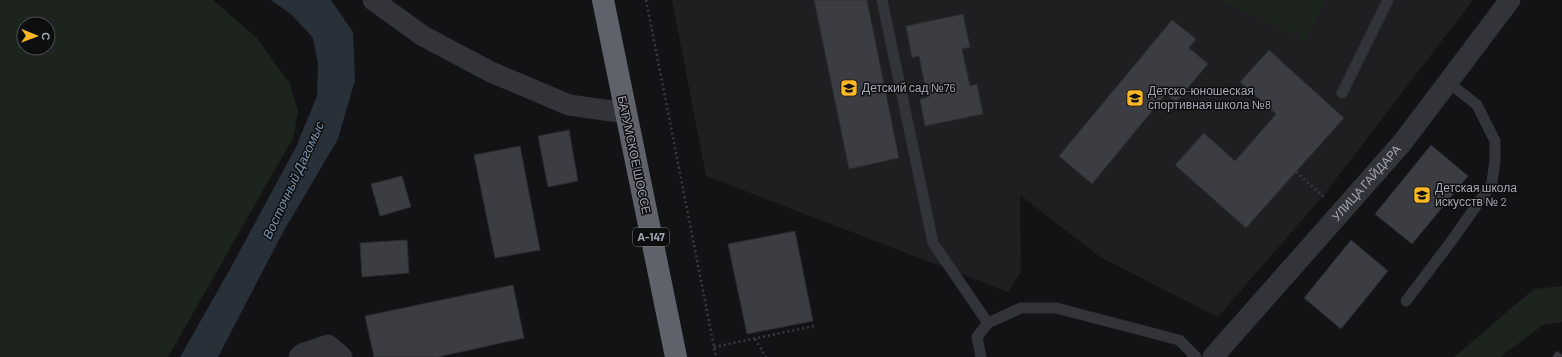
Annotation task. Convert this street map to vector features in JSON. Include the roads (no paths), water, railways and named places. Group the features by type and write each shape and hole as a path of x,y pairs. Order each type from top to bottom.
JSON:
{"highway":[{"name":"БАТУМСКОЕ ШОССЕ","path":"603,0 676,357"}],"street":[{"path":"373,0 423,36 491,72 568,104 626,113"},
{"name":"УЛИЦА ГАЙДАРА","path":"1213,357 1389,159 1510,0"},
{"path":"299,357 302,354 328,345 342,357"}],"lane":[{"path":"882,0 933,243 988,323"},
{"path":"1342,93 1388,0"},
{"path":"1406,301 1453,239 1492,183 1495,159 1495,141 1477,105 1448,82"},
{"path":"981,357 977,337 988,323 1021,308 1056,308 1179,340 1196,357"}],"water":[{"name":"Восточный Дагомыс","path":"271,0 331,0 353,32 355,80 338,139 282,234 218,357 180,357 229,271 296,147 317,96 318,63 313,38 292,15"}],"place":[{"name":"Детский сад №76","path":"849,88"},
{"name":"Детско-юношеская спортивная школа №8","path":"1135,98"},
{"name":"Детская школа искусств № 2","path":"1422,195"}]}
